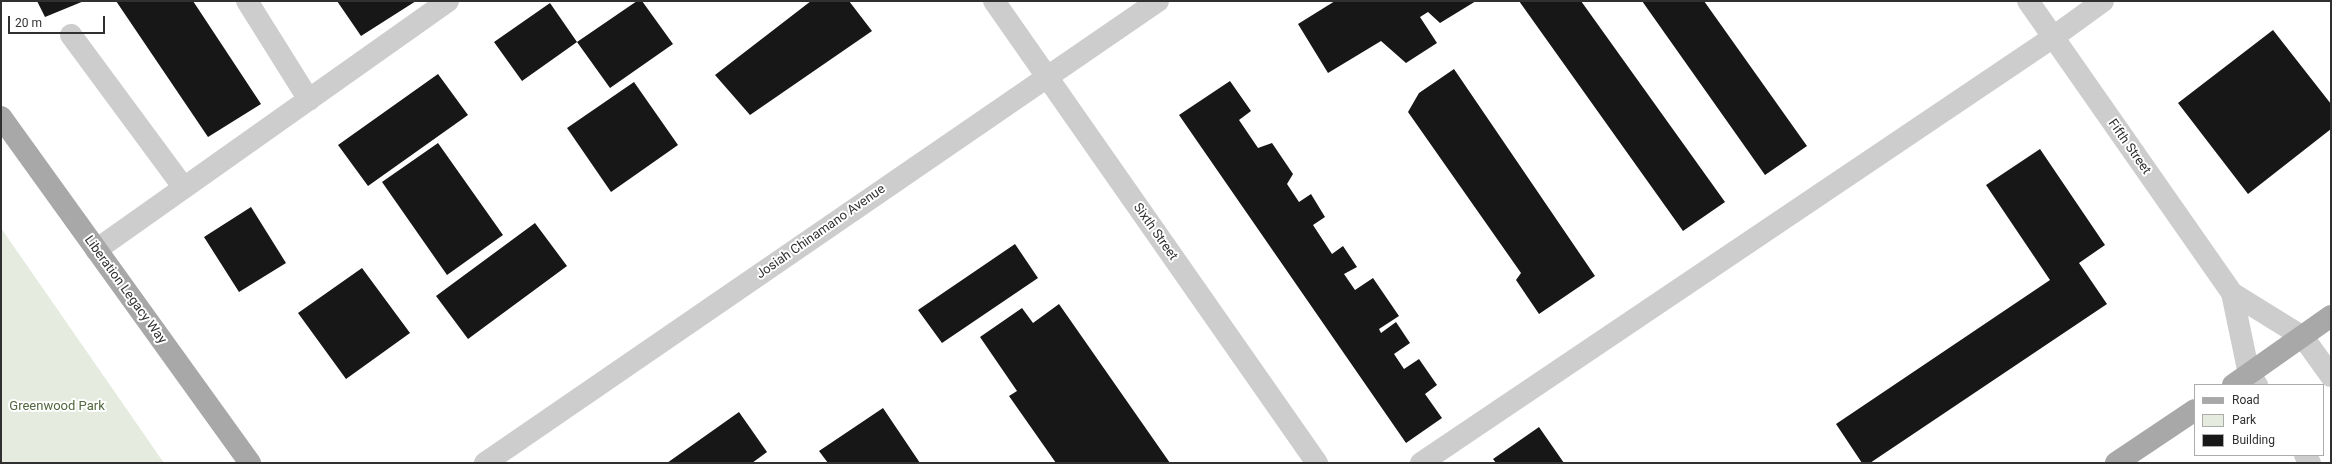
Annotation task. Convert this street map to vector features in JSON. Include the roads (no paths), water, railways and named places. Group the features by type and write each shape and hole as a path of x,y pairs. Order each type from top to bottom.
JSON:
{"main road":[{"name":"Liberation Legacy Way","path":"1,117 250,463"},
{"path":"2246,381 2331,316"},
{"path":"2116,463 2194,411"}],"street":[{"path":"247,1 309,100"},
{"path":"96,250 448,1"},
{"name":"Sixth Street","path":"994,1 1317,463"},
{"name":"Josiah Chinamano Avenue","path":"485,463 1158,1"},
{"name":"Fifth Street","path":"2028,1 2052,38 2232,293 2303,336 2331,376"},
{"path":"1421,463 2052,38 2103,1"},
{"path":"71,36 184,188"},
{"name":"Fifth Street","path":"2232,293 2246,381"}],"park label":[{"name":"Greenwood Park","path":"57,407"}]}
